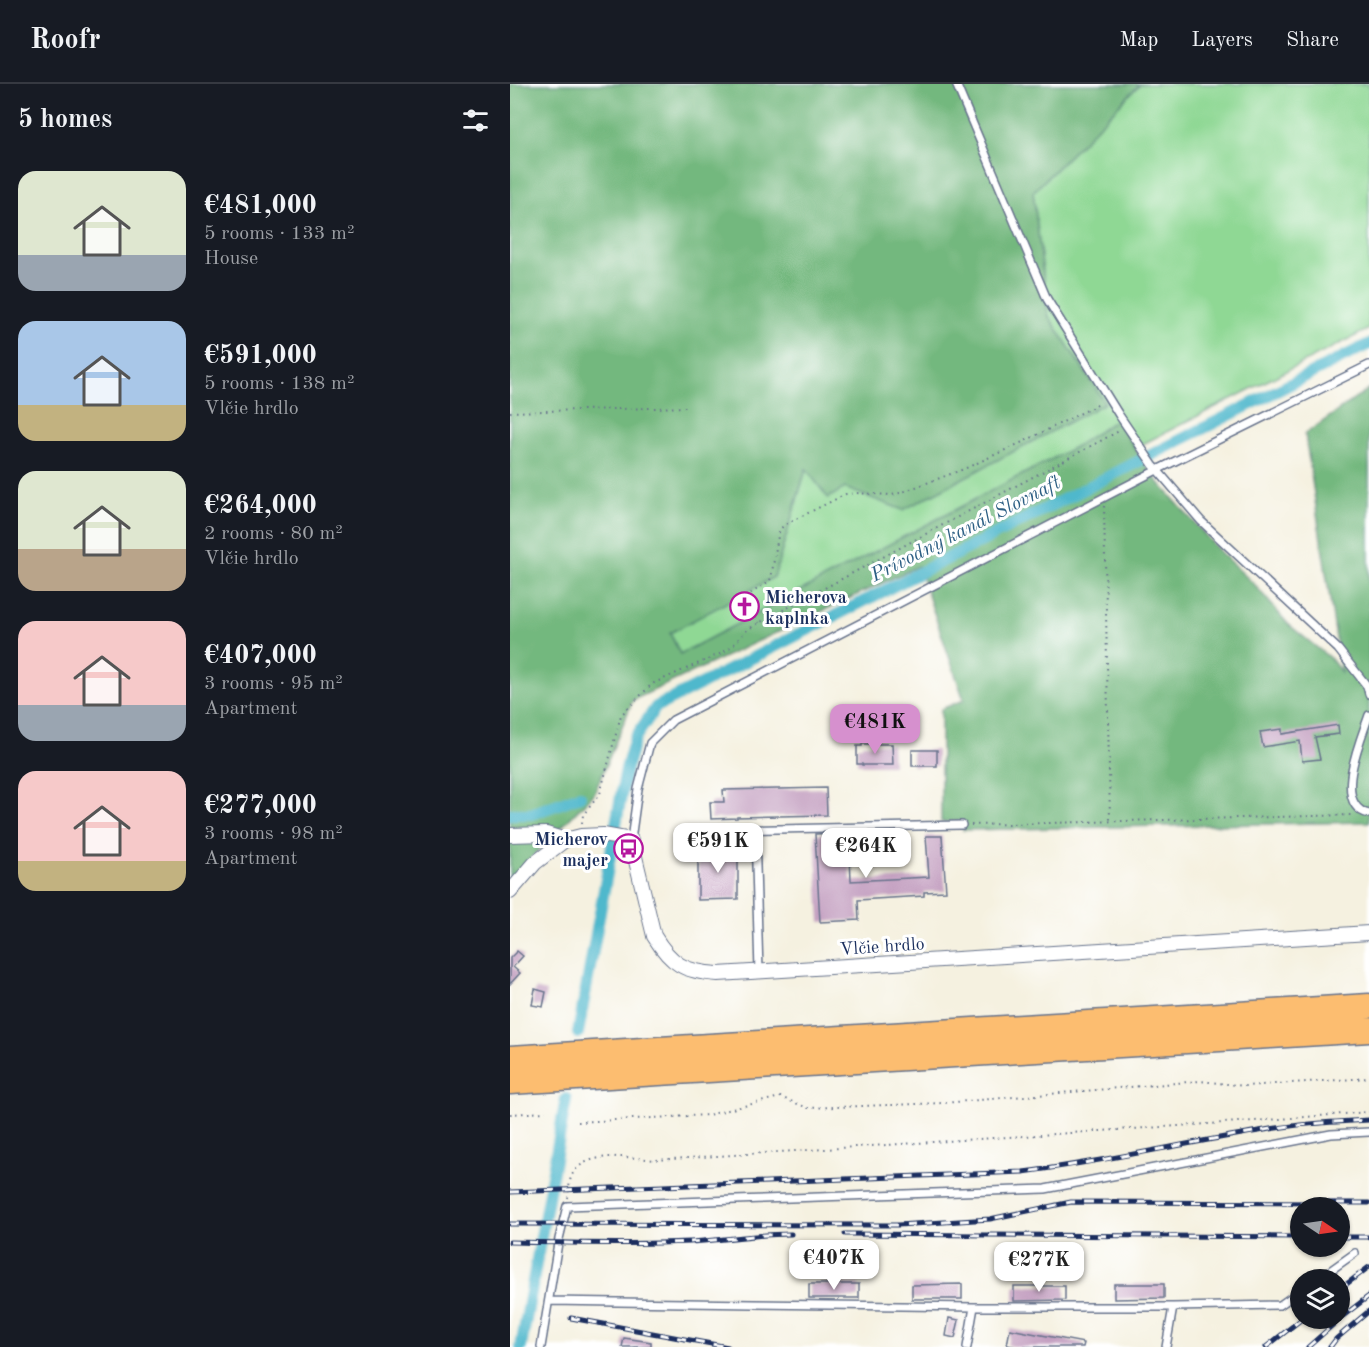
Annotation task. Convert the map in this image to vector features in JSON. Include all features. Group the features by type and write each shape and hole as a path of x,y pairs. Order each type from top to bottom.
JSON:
{"highway":[{"path":"510,1058 1369,1006"},
{"path":"510,1082 1369,1030"}],"street":[{"path":"510,835 546,834 565,840"},
{"path":"510,892 535,862 565,840 581,836 603,835 627,839"},
{"name":"Vlčie hrdlo","path":"627,839 654,936 671,959 692,971 702,973 759,972 1369,933"}],"lane":[{"path":"956,84 1047,299 1127,427 1155,467 1201,521 1338,649 1367,686 1369,694"},
{"path":"627,839 650,743 673,720 1104,497 1155,467 1369,365"},
{"path":"1369,715 1356,749 1351,788 1353,802 1369,814"},
{"path":"681,831 962,825"},
{"path":"755,830 759,972"},
{"path":"541,1347 558,1243 567,1206 1045,1189 1331,1134 1369,1132"},
{"path":"1332,1269 1355,1253"},
{"path":"549,1301 974,1307 1173,1307 1280,1305 1290,1298"},
{"path":"967,1347 974,1307"},
{"path":"1166,1347 1173,1307"}],"path":[{"path":"759,623 745,597 766,584 771,578 778,536 780,529 786,524 846,494 900,494 964,469 1109,399"},
{"path":"510,412 687,407"},
{"path":"581,836 583,815 600,794 621,715 652,684 722,652 747,630 759,623 1127,427"},
{"path":"1104,497 1110,821"},
{"path":"962,825 1358,814"},
{"path":"578,1122 708,1115 780,1096 808,1108 944,1103 1200,1081 1245,1086 1369,1078"},
{"path":"510,1114 546,1112"},
{"path":"567,1206 572,1176 581,1164 596,1158 622,1157 656,1160 1369,1112"}],"green space":[{"path":"510,84 1140,84 1033,192 1048,315 1105,403 903,510 845,488 828,498 806,469 774,577 670,633 680,654 1075,447 1116,420 1154,477 1221,553 1255,585 1288,624 1331,659 1341,672 1305,434 1369,389 1369,822 963,830 962,821 941,822 941,709 964,700 918,566 633,700 594,794 528,861 510,883"},
{"path":"1140,84 1369,84 1369,329 1135,448 1116,420 1075,447 680,654 670,632 774,577 806,469 845,488 903,510 1105,403 1048,315 1033,192"}],"building":[{"path":"1338,725 1339,734 1315,737 1320,759 1302,761 1300,741 1263,747 1260,732 1282,729 1282,734"},
{"path":"862,744 892,744 893,765 857,764 857,746 862,746"},
{"path":"912,750 937,750 937,766 912,766"},
{"path":"826,788 827,815 711,819 710,802 724,802 723,790"},
{"path":"849,833 851,881 929,877 926,836 942,836 946,891 924,892 924,896 858,900 859,920 820,922 815,834"},
{"path":"738,848 738,899 698,900 698,849"},
{"path":"517,951 523,956 513,967 520,973 510,984 510,958"},
{"path":"535,989 546,992 543,1007 532,1005"},
{"path":"809,1284 859,1284 859,1298 809,1298"},
{"path":"962,1284 962,1299 912,1299 912,1285"},
{"path":"1114,1284 1164,1284 1164,1298 1114,1299"},
{"path":"1014,1286 1065,1286 1065,1300 1014,1301"},
{"path":"949,1318 959,1320 955,1338 946,1336"},
{"path":"1010,1329 1084,1343 1083,1347 1017,1347 1007,1345"},
{"path":"624,1338 651,1342 651,1347 622,1347"}],"waterway":[{"name":"Prívodný kanál Slovnaft","path":"578,1033 626,769 635,738 656,707 1369,344"},
{"path":"510,814 531,814 580,796"},
{"name":"Prívodný kanál Slovnaft","path":"521,1347 566,1099"}],"railway":[{"path":"510,1192 1023,1172 1273,1129 1369,1120"},
{"path":"510,1224 898,1225 990,1219 1071,1202 1369,1203"},
{"path":"510,1242 668,1243 791,1234"},
{"path":"845,1234 1290,1237"},
{"path":"1350,1237 1369,1237"},
{"path":"1350,1281 1369,1267"},
{"path":"1308,1347 1369,1296"},
{"path":"1330,1347 1336,1339 1369,1311"},
{"path":"571,1318 728,1347"},
{"path":"1266,1347 1290,1328"}],"place":[{"name":"Micherova kaplnka","path":"744,607"},
{"name":"Micherov majer","path":"629,849"}]}
